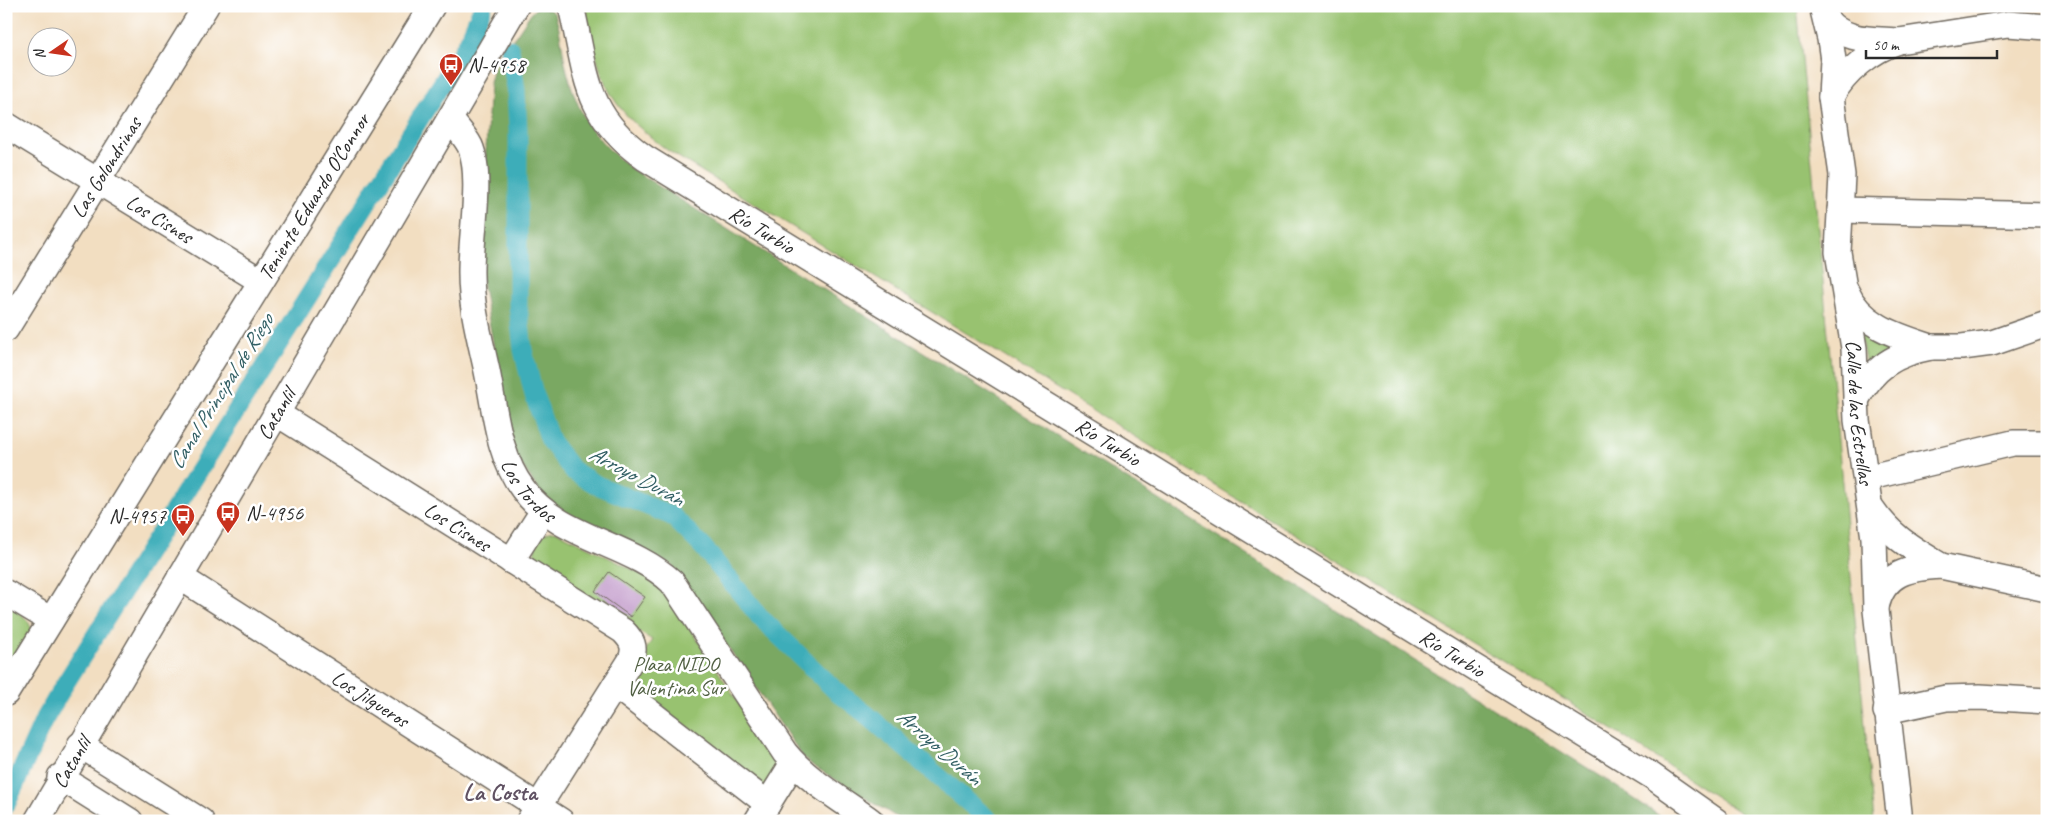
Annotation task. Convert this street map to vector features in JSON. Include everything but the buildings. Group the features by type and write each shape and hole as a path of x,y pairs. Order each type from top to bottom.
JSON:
{"street":[{"name":"Teniente Eduardo O'Connor","path":"6,693 432,6"},
{"name":"Catanlil","path":"36,821 60,777 516,6"},
{"name":"Río Turbio","path":"571,6 582,65 594,101 614,132 645,158 1652,776 1716,821"},
{"name":"Las Golondrinas","path":"6,329 98,181 200,8"},
{"path":"1824,13 1836,30 1852,37 1899,41"},
{"name":"Calle de las Estrellas","path":"1824,13 1833,60 1830,98 1841,157 1842,175 1838,252 1854,348 1856,400 1874,538 1876,610 1900,821"},
{"path":"1830,98 1841,80 1848,74 1881,48 1899,41 2008,24 2047,27"},
{"name":"Los Tordos","path":"450,119 466,140 473,157 475,178 472,289 503,448 514,476 521,487 543,511 557,521 654,569 672,582 793,763"},
{"name":"Los Cisnes","path":"6,125 261,281"},
{"path":"1840,210 2047,216"},
{"path":"1843,285 1856,308 1875,325 1900,337 1931,347"},
{"path":"1856,400 1870,378 1890,361 1914,350 1992,343 2047,324"},
{"name":"Los Cisnes","path":"276,412 623,632 633,645 631,660 615,685"},
{"path":"1866,478 2013,443 2047,443"},
{"path":"1870,506 1888,530 1898,539 1941,566"},
{"path":"511,561 543,511"},
{"path":"1876,610 1881,590 1898,574 1915,569 1941,566 2047,589"},
{"name":"Los Jilgueros","path":"180,577 534,814 561,821"},
{"path":"6,593 51,620"},
{"path":"534,814 615,685 762,812 793,763 871,821"},
{"path":"1886,711 1946,698 1980,697 2047,701"},
{"path":"80,745 200,821"},
{"path":"60,777 130,821"}],"green space":[{"path":"585,6 1797,6 1874,821 1753,821 1590,715 667,150 630,119 612,96 598,64"},
{"path":"540,7 550,10 555,14 570,81 575,97 588,124 607,147 633,170 1605,779 1667,821 903,821 812,765 803,757 672,565 556,510 547,503 512,450 479,264 490,83 494,68 531,13"},
{"path":"1857,318 1896,342 1867,370"},
{"name":"Plaza NIDO Valentina Sur","path":"553,531 661,584 780,766 765,788 631,690 630,675 652,640 542,572 536,560 535,548 541,537"},
{"path":"6,603 26,619 31,628 31,633 6,676"}],"waterway":[{"name":"Canal Principal de Riego","path":"6,805 43,722 63,687 468,42 483,6"},
{"name":"Arroyo Durán","path":"510,49 516,90 518,129 518,306 523,350 534,395 550,440 572,470 597,485 672,516 703,547 760,617 835,690 866,714 990,821"}],"place":[{"name":"N-4958","path":"451,86"},
{"name":"N-4956","path":"228,534"},
{"name":"N-4957","path":"183,537"}],"district":[{"name":"La Costa","path":"500,792"}]}
